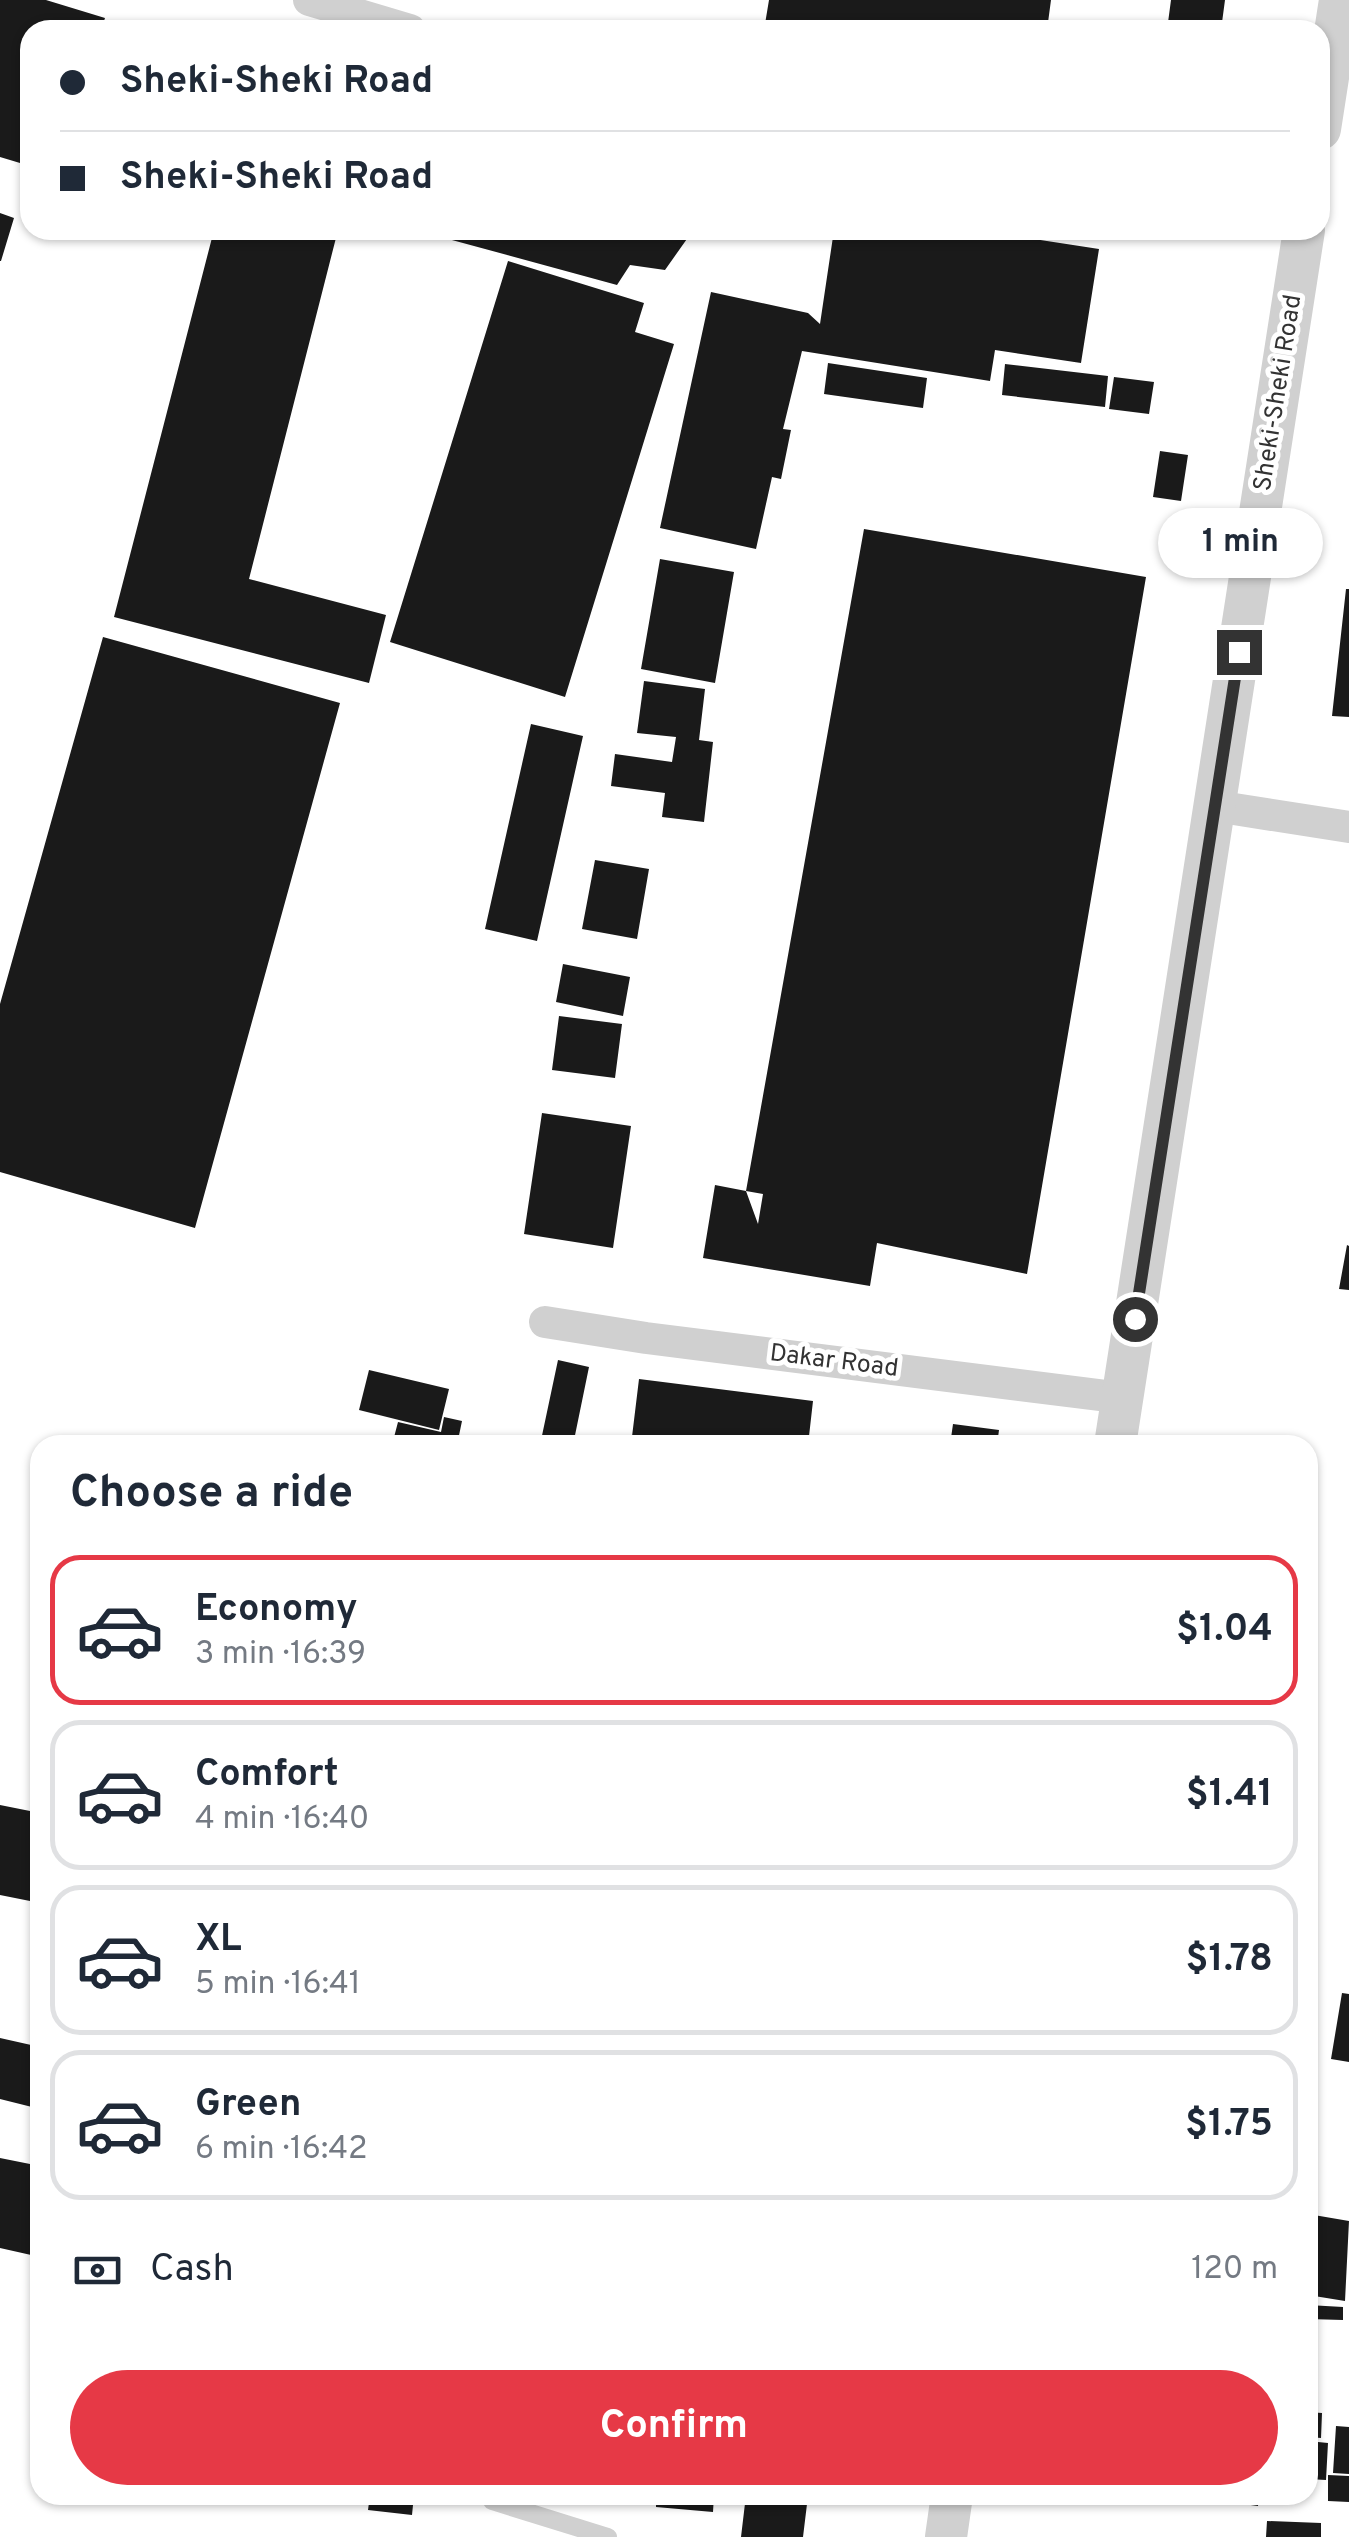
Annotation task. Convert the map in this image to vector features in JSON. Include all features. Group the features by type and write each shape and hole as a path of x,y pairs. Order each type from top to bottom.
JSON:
{"street":[{"path":"309,0 376,20"},
{"path":"1338,89 1340,0"},
{"name":"Sheki-Sheki Road","path":"1117,1435 1302,240"},
{"path":"1215,806 1349,827"},
{"name":"Dakar Road","path":"545,1322 1123,1398"},
{"path":"946,2537 951,2505"}],"lane":[{"path":"508,2505 608,2537"}],"building":[{"path":"0,0 46,0 105,18 20,20 20,163 0,157"},
{"path":"769,0 1051,0 1048,20 766,20"},
{"path":"1171,0 1225,0 1222,20 1168,20"},
{"path":"0,213 14,218 1,261 0,261"},
{"path":"211,240 335,240 249,579 386,615 369,683 114,617"},
{"path":"452,240 686,240 665,270 630,265 617,285"},
{"path":"833,240 1040,240 1099,249 1081,363 995,350 990,381 802,351 783,429 791,430 781,479 772,477 756,549 660,528 711,292 808,313 820,324"},
{"path":"508,261 644,303 635,332 674,344 565,697 390,642"},
{"path":"828,363 927,378 923,408 824,394"},
{"path":"1005,364 1108,376 1105,407 1002,395"},
{"path":"1114,377 1154,382 1149,414 1109,409"},
{"path":"1160,451 1188,455 1181,501 1153,497"},
{"path":"864,529 1146,577 1027,1274 877,1243 870,1286 703,1258 715,1185 746,1191","holes":["746,1191 763,1194 758,1224"]},
{"path":"660,559 734,572 715,683 641,669"},
{"path":"1349,589 1349,717 1332,716"},
{"path":"103,637 340,703 195,1228 0,1172 0,1004"},
{"path":"644,681 705,689 699,740 713,742 704,822 662,817 665,793 611,786 615,754 672,762 676,737 637,733"},
{"path":"531,724 583,736 537,941 485,929"},
{"path":"595,860 649,869 637,939 582,929"},
{"path":"563,964 630,977 623,1016 556,1002"},
{"path":"559,1016 622,1024 615,1078 552,1070"},
{"path":"542,1113 631,1126 613,1248 524,1234"},
{"path":"1349,1246 1349,1290 1339,1289"},
{"path":"558,1360 589,1367 575,1435 542,1435"},
{"path":"369,1370 449,1389 439,1430 359,1410"},
{"path":"639,1379 813,1401 809,1435 632,1435"},
{"path":"444,1417 462,1421 459,1435 395,1435 398,1422 441,1432"},
{"path":"953,1424 999,1430 998,1435 951,1435"},
{"path":"0,1805 30,1811 30,1901 0,1895"},
{"path":"1342,1993 1349,1994 1349,2062 1331,2059"},
{"path":"0,2038 30,2045 30,2106 0,2099"},
{"path":"0,2158 30,2164 30,2255 0,2248"},
{"path":"1318,2216 1349,2221 1345,2301 1318,2297"},
{"path":"1318,2306 1343,2307 1343,2320 1318,2319"},
{"path":"1318,2413 1322,2413 1318,2438"},
{"path":"1336,2426 1349,2427 1349,2474 1333,2473"},
{"path":"1318,2442 1328,2443 1326,2480 1318,2480"},
{"path":"1328,2475 1349,2476 1349,2502 1328,2501"},
{"path":"369,2505 413,2505 412,2515 368,2510"},
{"path":"656,2505 713,2505 713,2512"},
{"path":"745,2505 807,2505 803,2537 741,2537"},
{"path":"1267,2521 1321,2523 1321,2537 1266,2537"}],"route":[{"path":"1135,1319 1239,652"}]}
